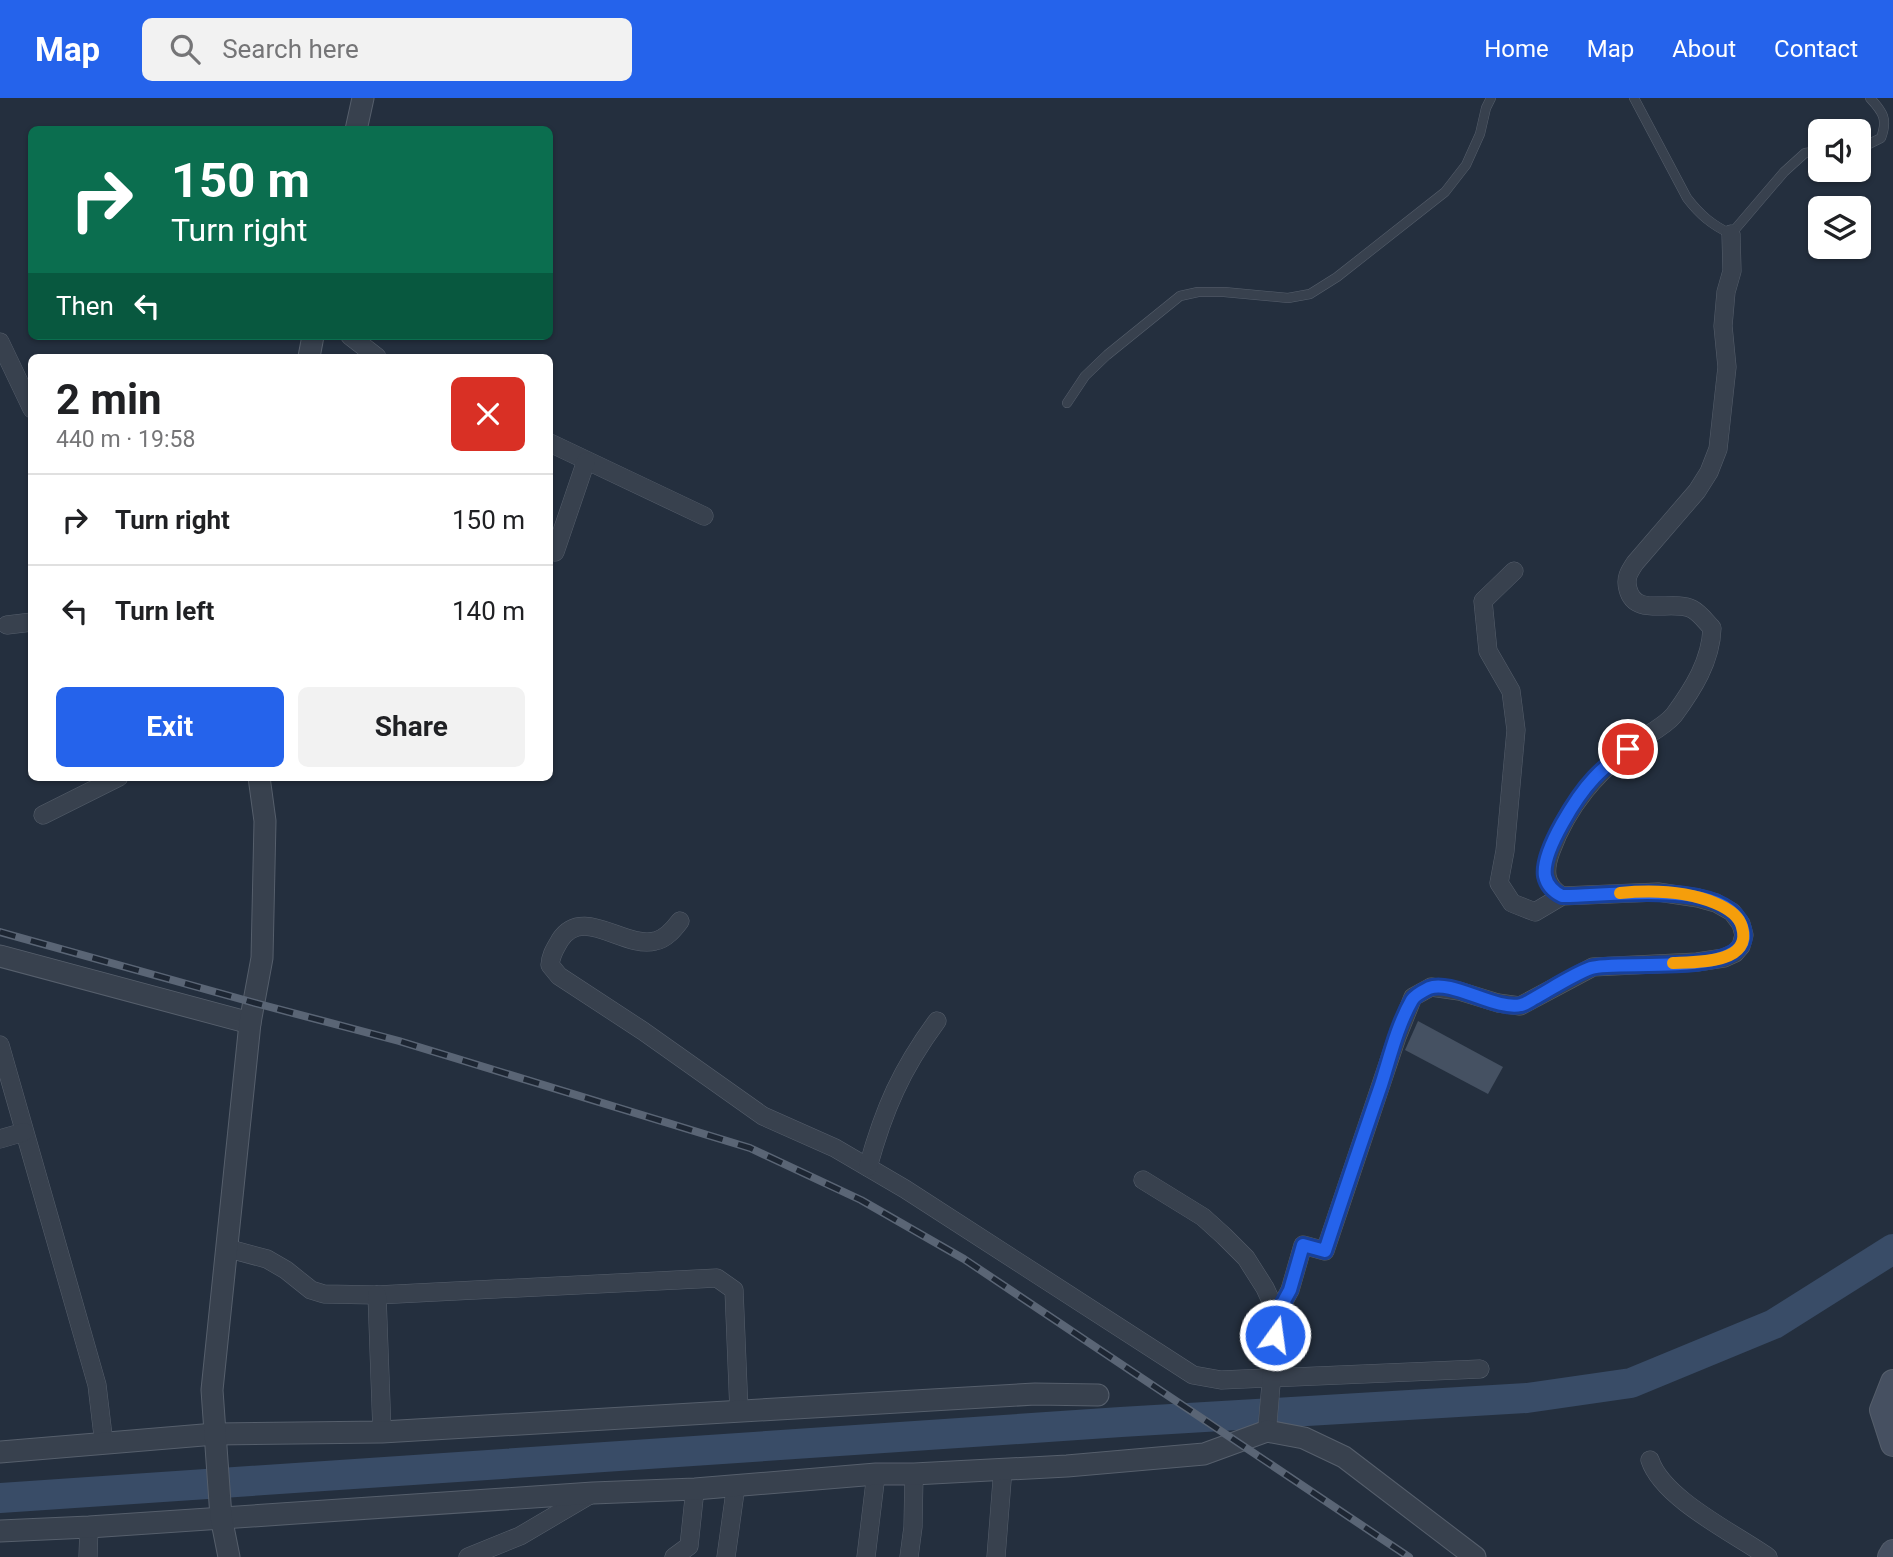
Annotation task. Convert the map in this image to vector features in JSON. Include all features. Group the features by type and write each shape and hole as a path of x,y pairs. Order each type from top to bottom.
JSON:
{"main road":[{"path":"1893,1382 1882,1410 1893,1444"},
{"path":"1890,1557 1893,1552"}],"street":[{"path":"357,126 363,98"},
{"path":"1562,896 1553,891 1545,875 1558,832 1575,802 1612,761 1673,716 1705,666 1712,646 1712,628 1692,609 1675,604 1650,606 1638,603 1629,594 1626,585 1627,574 1635,563 1697,491 1709,472 1718,449 1727,367 1723,326 1726,292 1732,271 1731,234"},
{"path":"355,340 373,354"},
{"path":"0,342 28,401"},
{"path":"553,444 704,516"},
{"path":"553,552 586,461"},
{"path":"1268,1425 1277,1314 1290,1290 1303,1245 1325,1251 1397,1037 1413,998 1431,987 1459,990 1498,1003 1520,1006 1593,967 1697,962 1724,958 1735,953 1741,946 1744,935 1741,924 1732,912 1698,898 1658,891 1562,896 1535,912 1512,902 1499,883 1506,850 1516,730 1511,691 1488,651 1483,601 1514,571"},
{"path":"6,625 28,622"},
{"path":"43,814 111,781"},
{"path":"229,1557 221,1509 212,1390 250,1023 262,958 265,821 260,781"},
{"path":"680,921 671,933 654,942 636,940 584,925 566,932 551,954 550,965 559,976 643,1031 762,1116 835,1148 905,1189 1193,1375 1221,1380 1271,1382 1480,1369"},
{"path":"0,956 250,1023"},
{"path":"867,1167 880,1121 896,1084 937,1021"},
{"path":"0,1045 97,1385 104,1444"},
{"path":"0,1139 24,1132"},
{"path":"1143,1180 1203,1217 1246,1258 1277,1314"},
{"path":"226,1248 267,1259 311,1290 324,1294 377,1295 717,1278 734,1290 739,1412"},
{"path":"377,1295 382,1432"},
{"path":"0,1452 104,1444 216,1441 1035,1394 1098,1395"},
{"path":"0,1531 89,1527 221,1509 695,1489 876,1474 1067,1466 1205,1454 1268,1425 1304,1438 1343,1457 1475,1557"},
{"path":"1650,1461 1653,1471 1668,1489 1768,1557"},
{"path":"996,1557 1003,1468"},
{"path":"866,1557 876,1474"},
{"path":"909,1557 913,1527 914,1474"},
{"path":"726,1557 736,1485"},
{"path":"674,1557 694,1551 695,1489"},
{"path":"468,1557 520,1536 593,1493"},
{"path":"88,1557 89,1527"}],"lane":[{"path":"1067,403 1085,376 1107,355 1180,296 1198,292 1224,292 1288,298 1310,294 1337,277 1445,192 1466,165 1480,134 1491,98"},
{"path":"1634,98 1692,205 1713,225 1731,234 1784,172 1808,153"},
{"path":"1870,98 1881,111 1885,126 1881,138 1871,143"}],"building":[{"path":"1418,1021 1503,1067 1488,1094 1405,1050"}],"waterway":[{"path":"0,1498 1121,1422 1527,1398 1631,1383 1774,1324 1893,1249"}],"railway":[{"path":"0,932 399,1041 750,1148 861,1200 964,1259 1409,1557"}],"slow traffic":[{"path":"1620,893 1658,891 1698,898 1732,912 1741,924 1744,935 1741,946 1735,953 1724,958 1673,963"}],"route":[{"path":"1275,1335 1277,1314 1290,1290 1303,1245 1325,1251 1397,1037 1413,998 1431,987 1459,990 1498,1003 1520,1006 1593,967 1697,962 1724,958 1735,953 1741,946 1744,935 1741,924 1732,912 1698,898 1658,891 1576,897 1562,896 1553,891 1545,875 1558,832 1575,802 1595,778 1628,749"}]}
